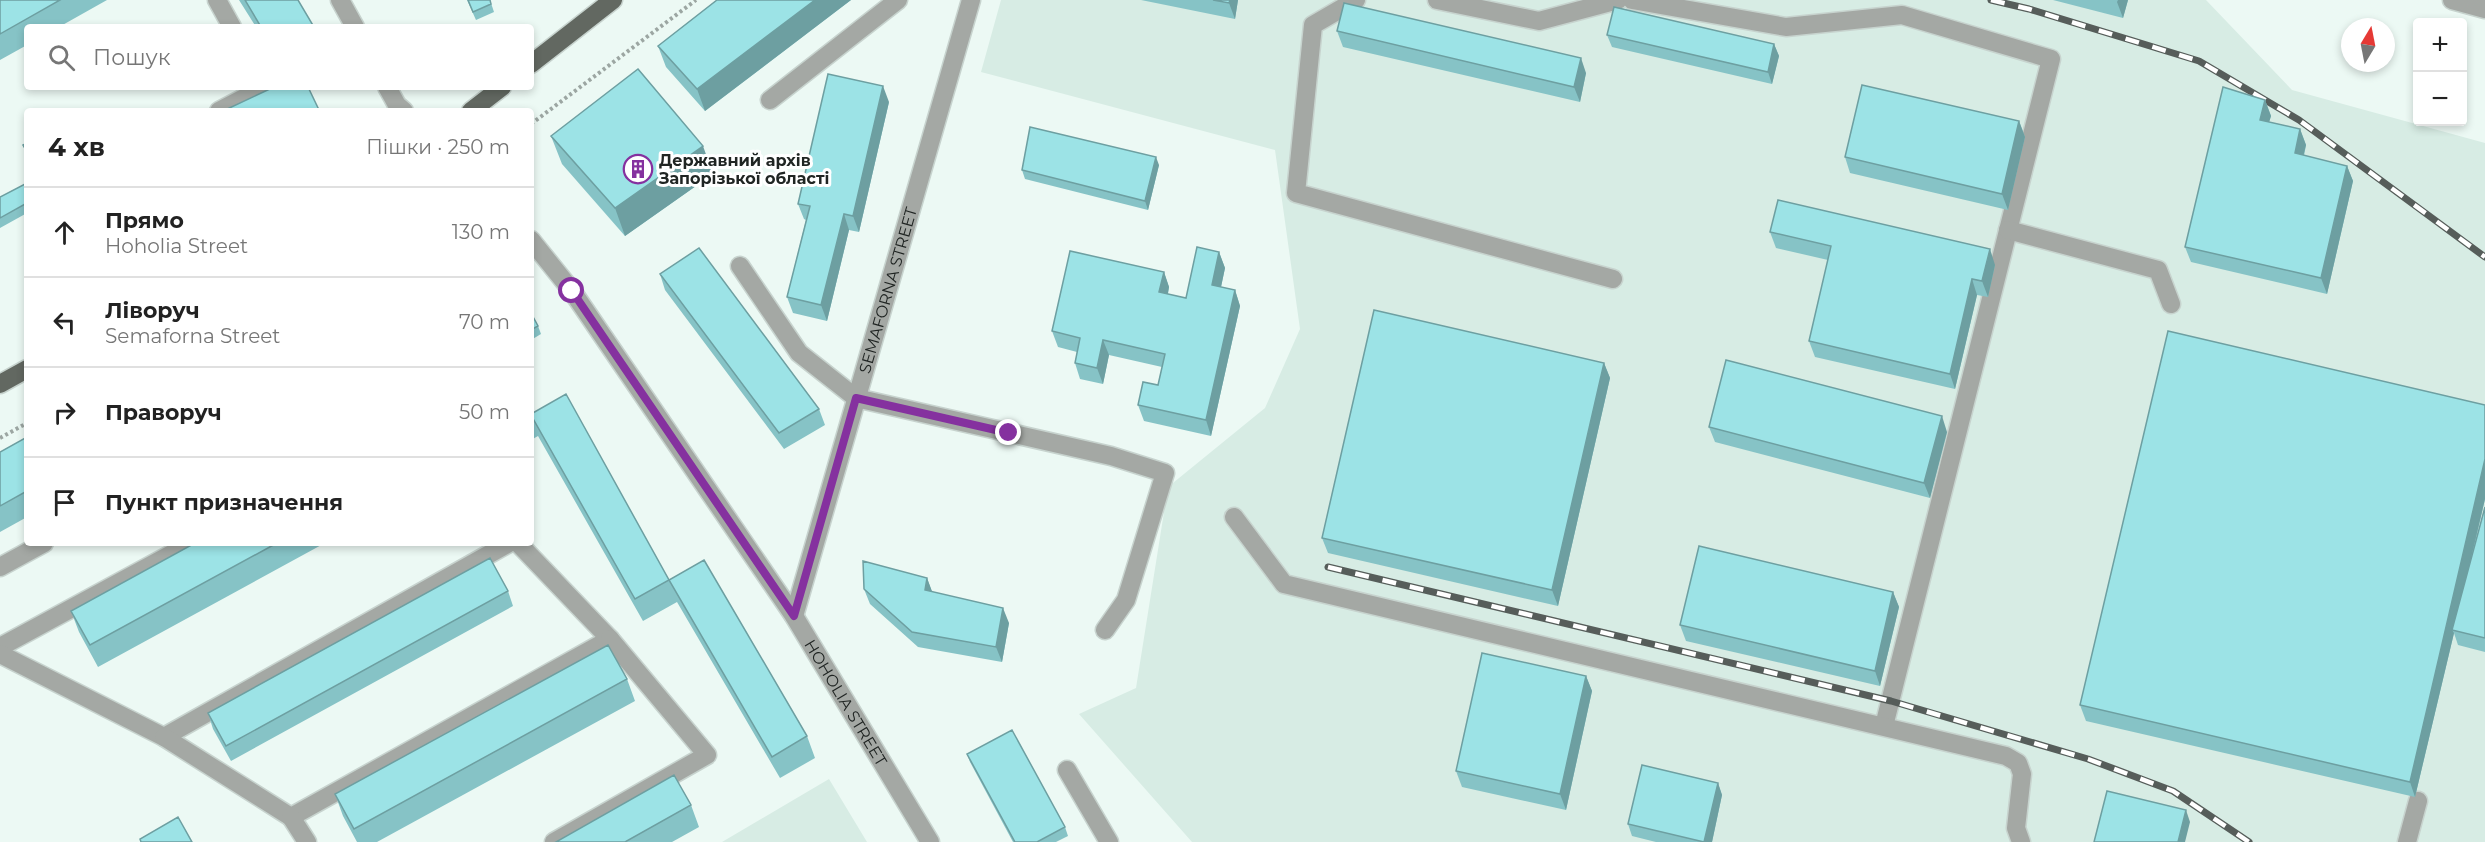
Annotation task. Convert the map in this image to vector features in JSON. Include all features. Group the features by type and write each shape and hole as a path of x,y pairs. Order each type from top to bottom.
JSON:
{"main road":[{"path":"534,62 613,0"},
{"path":"475,108 498,90"},
{"path":"0,384 24,371"}],"street":[{"path":"217,0 230,24"},
{"path":"340,0 353,24"},
{"path":"770,100 898,0"},
{"name":"SEMAFORNA STREET","path":"794,616 971,0"},
{"path":"1356,0 1312,25 1296,193 1613,279"},
{"path":"1437,0 1539,21 1618,0"},
{"path":"1632,0 1786,27 1902,15 2051,59 1884,726"},
{"path":"2452,0 2485,9"},
{"path":"225,108 260,90"},
{"path":"389,90 400,108"},
{"path":"2008,230 2158,270 2171,304"},
{"name":"HOHOLIA STREET","path":"534,244 572,291 794,616 930,842"},
{"path":"740,266 799,353 856,398 1111,456 1165,473 1126,600 1105,630"},
{"path":"1234,517 1284,584 2006,756 2018,763 2022,774 2016,828 2021,842"},
{"path":"0,567 38,546"},
{"path":"0,647 186,546"},
{"path":"164,737 504,546"},
{"path":"521,546 610,639 707,755 554,842"},
{"path":"291,817 610,639"},
{"path":"0,654 164,737 291,817 307,842"},
{"path":"1067,770 1109,842"},
{"path":"2407,842 2418,801"}],"path":[{"path":"534,122 696,0"},
{"path":"0,438 24,425"}],"shaded area":[{"path":"1001,0 2206,0 2292,90 2413,123 2413,126 2423,126 2485,143 2485,842 1192,842 1079,714 1136,688 1168,487 1265,408 1300,329 1275,150 981,72"},
{"path":"829,779 867,842 722,842"}],"building":[{"path":"0,0 60,0 0,34"},
{"path":"245,0 298,0 312,24 259,24"},
{"path":"468,0 490,0 491,4 473,12"},
{"path":"717,0 815,0 697,89 658,46"},
{"path":"1213,0 1230,0 1229,3"},
{"path":"1344,3 1581,58 1574,87 1337,31"},
{"path":"1614,7 1774,44 1768,72 1607,35"},
{"name":"Державний архів Запорізької області","path":"638,69 703,146 615,208 551,136"},
{"path":"828,74 883,86 853,216 844,214 821,305 787,297 810,206 798,204"},
{"path":"1862,85 2019,121 2002,194 1845,157"},
{"path":"2223,87 2265,100 2260,120 2300,129 2295,153 2347,166 2321,278 2185,247"},
{"path":"268,90 309,90 318,108 229,108"},
{"path":"1030,127 1156,157 1145,201 1022,170"},
{"path":"24,185 24,205 0,218 0,197"},
{"path":"1778,200 1990,249 1982,281 1972,279 1950,374 1809,341 1831,246 1770,232"},
{"path":"1197,247 1219,252 1212,285 1235,290 1206,420 1138,405 1143,382 1158,385 1165,354 1103,340 1097,368 1075,363 1080,338 1052,331 1070,251 1164,272 1159,292 1186,298"},
{"path":"699,248 819,409 779,433 660,274"},
{"path":"1374,310 1604,363 1552,590 1322,538"},
{"path":"2168,331 2485,405 2485,459 2410,782 2080,705"},
{"path":"1726,360 1942,416 1924,483 1709,427"},
{"path":"566,394 669,580 635,599 534,420 534,412"},
{"path":"24,439 24,493 0,506 0,452"},
{"path":"2485,507 2485,638 2452,630"},
{"path":"190,546 272,546 90,645 71,611"},
{"path":"1699,546 1893,592 1875,671 1680,625"},
{"path":"490,558 508,591 226,746 208,713"},
{"path":"704,560 807,736 772,757 669,580"},
{"path":"863,561 927,578 925,590 1003,608 996,647 912,632 864,589"},
{"path":"608,645 627,679 354,829 335,794"},
{"path":"1482,653 1586,676 1560,794 1456,771"},
{"path":"1012,730 1065,827 1037,842 1015,842 967,754"},
{"path":"1642,765 1718,783 1704,842 1628,824"},
{"path":"674,775 691,805 625,842 556,842"},
{"path":"2107,791 2186,810 2178,842 2094,842"},
{"path":"178,817 192,842 141,842 140,839"}],"railway":[{"path":"1991,0 2029,9 2199,61 2299,120 2485,257"},
{"path":"1328,567 1891,701 2088,759 2173,791 2249,842"}],"place":[{"name":"Державний архів Запорізької області","path":"638,169"}],"route":[{"path":"572,291 794,616 856,398 1009,433"}]}
